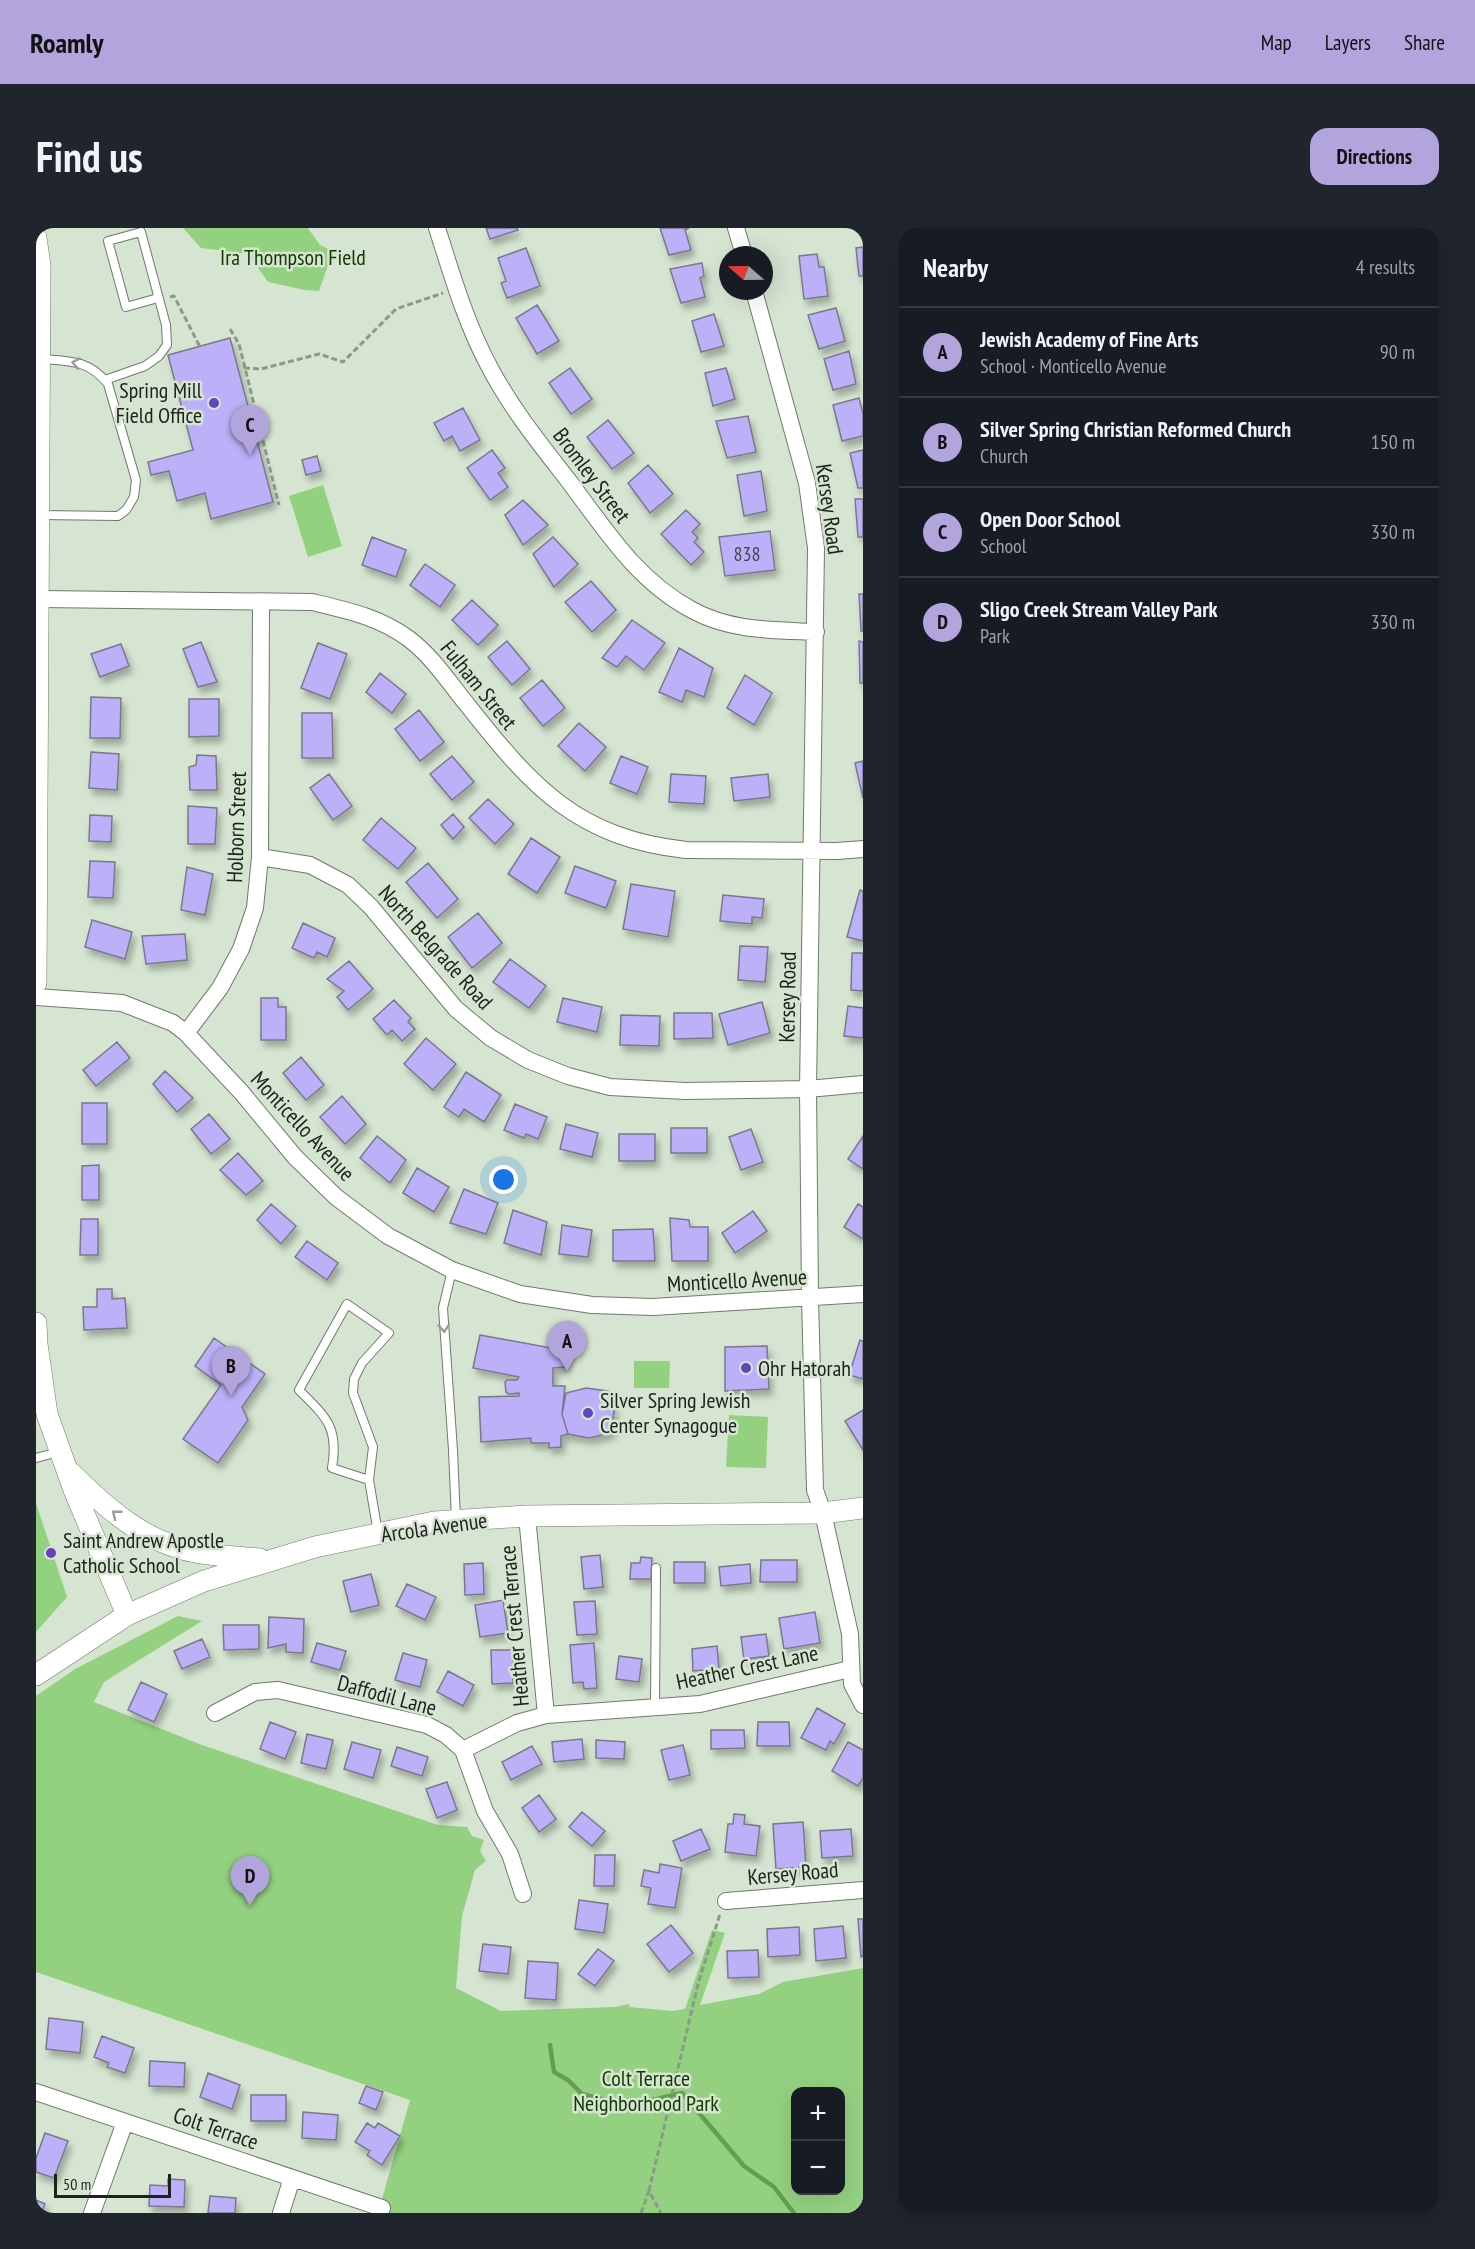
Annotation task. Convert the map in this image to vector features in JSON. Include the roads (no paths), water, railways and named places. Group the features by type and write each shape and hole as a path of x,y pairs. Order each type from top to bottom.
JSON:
{"street":[{"name":"Bromley Street","path":"437,228 456,289 490,368 527,426 640,573 655,587 692,610 719,622 747,628 816,632"},
{"path":"736,228 741,246"},
{"path":"36,238 40,266 40,599 36,983"},
{"name":"Kersey Road","path":"756,300 807,483 816,548 808,1089 815,1490 823,1513 850,1634 852,1684 863,1705"},
{"name":"Fulham Street","path":"40,599 312,602 355,612 384,623 425,652 505,753 531,780 560,805 611,832 663,847 686,850 863,849"},
{"name":"Holborn Street","path":"186,1033 220,988 241,949 255,908 260,856 261,602"},
{"name":"North Belgrade Road","path":"260,856 310,865 348,885 371,907 456,1009 491,1038 528,1060 568,1076 610,1086 685,1091 808,1089 863,1084"},
{"name":"Monticello Avenue","path":"36,997 122,1003 173,1023 186,1033 242,1093 295,1157 336,1197 388,1236 452,1270 520,1294 592,1305 653,1307 863,1294"},
{"path":"36,1323 47,1414 63,1460 127,1615"},
{"path":"63,1460 111,1510 152,1538 193,1552 269,1561"},
{"name":"Arcola Avenue","path":"36,1675 127,1615 204,1581 315,1547 434,1522 527,1516 823,1513 863,1508"},
{"name":"Heather Crest Terrace","path":"463,1749 517,1723 546,1715 527,1516"},
{"name":"Heather Crest Lane","path":"546,1715 700,1704 850,1669"},
{"name":"Daffodil Lane","path":"215,1713 255,1692 278,1690 427,1725 446,1735 463,1749"},
{"path":"463,1749 485,1810 510,1854 523,1894"},
{"name":"Kersey Road","path":"726,1901 863,1890"},
{"name":"Colt Terrace","path":"36,2092 382,2208"},
{"path":"92,2213 125,2122"},
{"path":"281,2213 292,2178"}],"lane":[{"path":"105,380 145,366 159,356 167,345 166,325 141,232 108,241 126,307 158,298"},
{"path":"40,359 84,364 105,380 136,480 134,497 126,510 118,516 40,515"},
{"path":"452,1270 443,1308 456,1521"},
{"path":"369,1480 332,1468 336,1449 332,1431 324,1416 299,1390 347,1304 389,1334 362,1363 354,1379 353,1393 373,1447 369,1480 378,1534"},
{"path":"36,1458 63,1460"},
{"path":"655,1707 656,1568"}],"waterway":[{"path":"550,2045 554,2072 568,2080 582,2094 628,2106 682,2093 744,2166 774,2187 794,2213"}],"place":[{"name":"Spring Mill Field Office","path":"214,403"},
{"name":"Open Door School","path":"250,455"},
{"name":"Ohr Hatorah","path":"746,1368"},
{"name":"Jewish Academy of Fine Arts","path":"567,1371"},
{"name":"Silver Spring Christian Reformed Church","path":"231,1396"},
{"name":"Silver Spring Jewish Center Synagogue","path":"588,1413"},
{"name":"Saint Andrew Apostle Catholic School","path":"51,1553"},
{"name":"Sligo Creek Stream Valley Park","path":"250,1906"}],"park label":[{"name":"Ira Thompson Field","path":"293,257"},
{"name":"Colt Terrace Neighborhood Park","path":"646,2090"}]}
